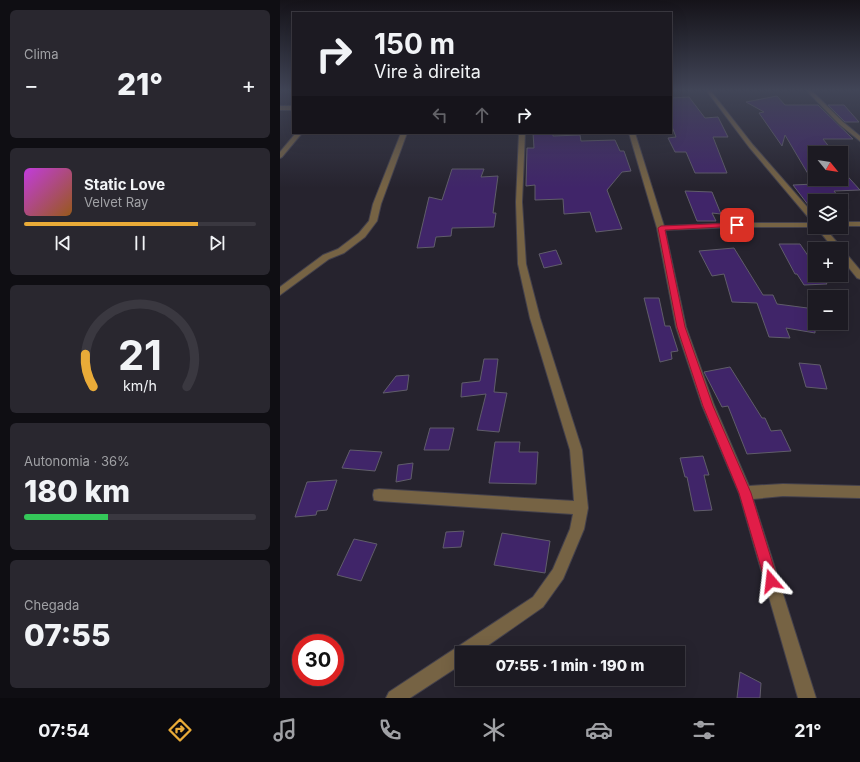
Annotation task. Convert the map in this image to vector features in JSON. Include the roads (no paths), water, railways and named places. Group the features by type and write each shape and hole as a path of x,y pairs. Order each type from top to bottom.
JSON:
{"street":[{"path":"734,123 808,214"},
{"path":"841,123 860,139"},
{"path":"280,156 298,134"},
{"path":"280,292 326,257 341,251 362,235 373,221 377,204 404,134"},
{"path":"472,646 538,602 558,574 577,530 581,508 576,450 535,318 522,264 519,202 522,134"},
{"path":"632,134 661,228 681,327 708,406 745,493 807,698"},
{"path":"848,224 860,224"},
{"path":"661,228 737,225 808,225"},
{"path":"826,234 832,242"},
{"path":"848,261 860,276"},
{"path":"745,493 783,490 860,492"},
{"path":"379,495 581,508"},
{"path":"396,698 455,658"}]}
